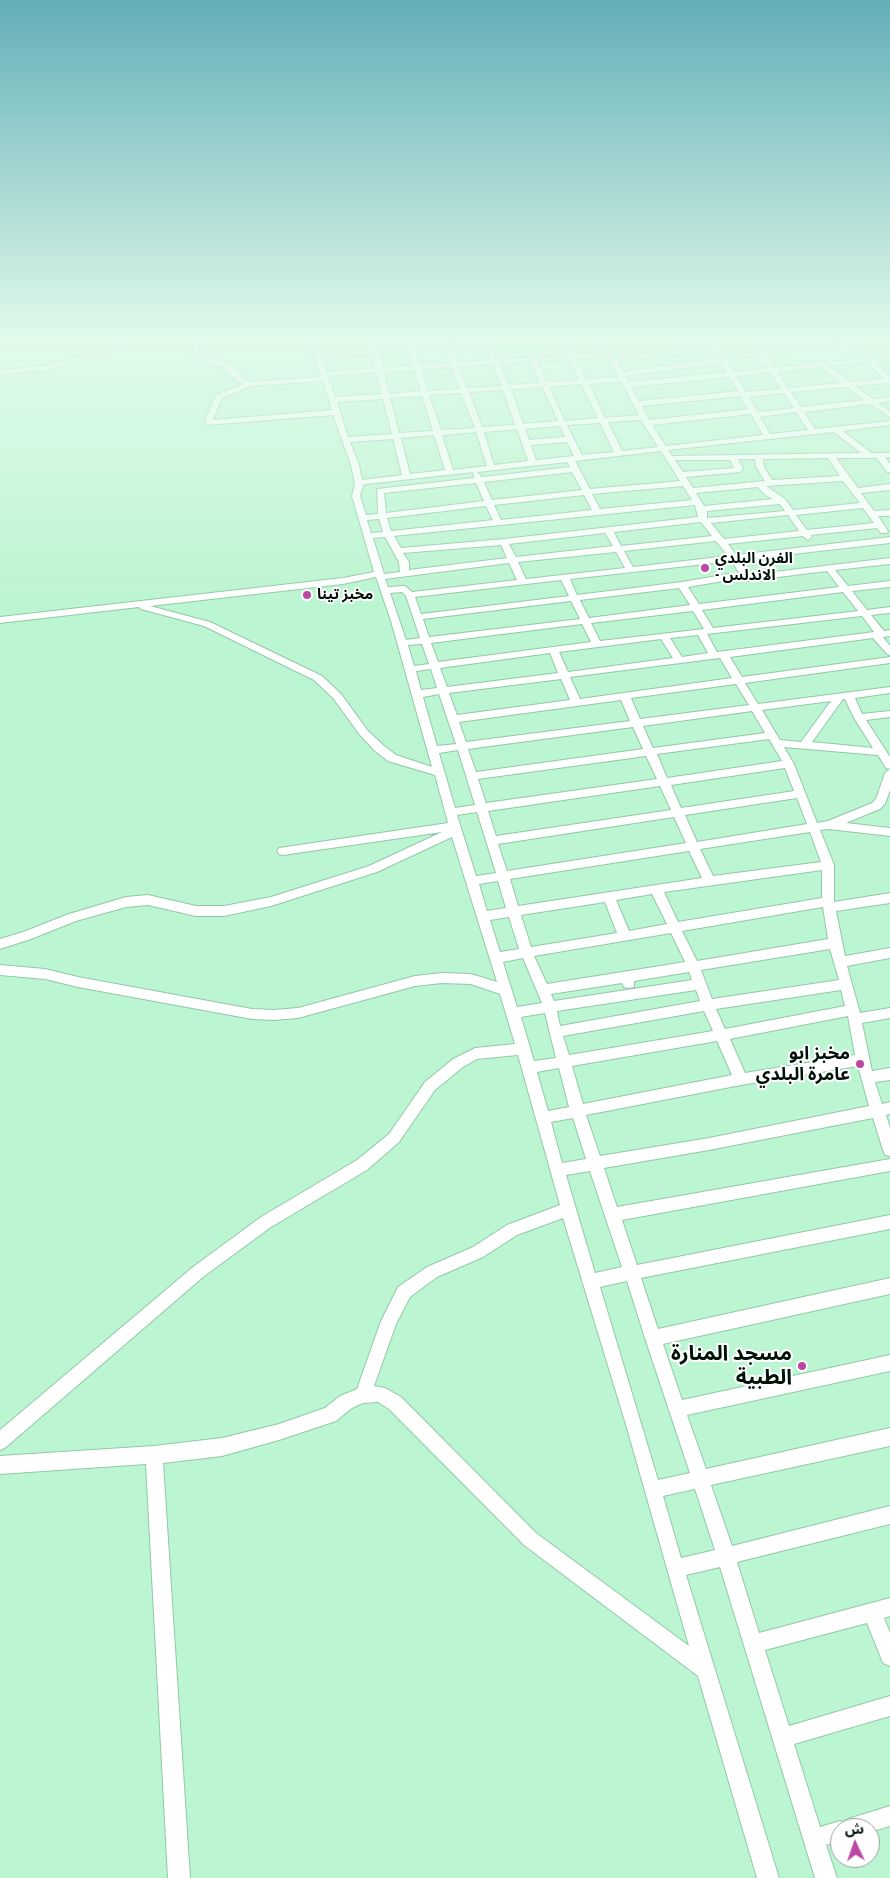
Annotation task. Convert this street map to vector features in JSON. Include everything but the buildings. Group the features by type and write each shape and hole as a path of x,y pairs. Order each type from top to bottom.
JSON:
{"street":[{"path":"341,428 355,465 359,484 356,496 367,536 411,669 455,828 523,1049 568,1209 768,1878"},
{"path":"394,428 406,476"},
{"path":"437,428 450,472"},
{"path":"345,440 498,428"},
{"path":"521,428 533,463"},
{"path":"565,428 570,439 576,469 597,511"},
{"path":"607,428 619,453"},
{"path":"651,428 719,540 733,557 746,578"},
{"path":"763,428 768,437"},
{"path":"810,428 813,432"},
{"path":"359,484 406,476 854,428"},
{"path":"479,429 491,467"},
{"path":"836,430 870,456"},
{"path":"526,443 570,439"},
{"path":"362,518 382,514 685,483 770,483 812,468 830,456 890,455"},
{"path":"410,595 890,540 857,490 844,478 830,456"},
{"path":"880,456 890,470"},
{"path":"669,458 759,457 812,468 844,478"},
{"path":"759,457 760,467 770,483"},
{"path":"685,483 738,470 739,468 733,458"},
{"path":"474,469 498,523"},
{"path":"405,574 404,562 388,534 382,514 379,494 383,490 576,469"},
{"path":"760,484 767,492 782,501 804,532 819,548"},
{"path":"857,490 890,486"},
{"path":"398,551 504,542 608,530 782,501"},
{"path":"367,536 597,511 790,512 866,504"},
{"path":"872,514 890,513"},
{"path":"559,516 567,535"},
{"path":"524,520 532,538"},
{"path":"0,620 618,548 880,526"},
{"path":"608,530 630,569"},
{"path":"504,542 523,582"},
{"path":"702,561 715,581"},
{"path":"417,618 715,581 729,577 746,578 890,561"},
{"path":"828,568 844,590 882,634 890,652"},
{"path":"0,616 341,576 353,578"},
{"path":"564,577 597,644"},
{"path":"403,643 890,584"},
{"path":"682,585 718,655 739,680 789,764 828,865 829,904 836,943 854,1014 867,1078 883,1109 890,1150"},
{"path":"386,590 405,590 410,595 424,641 444,692 527,954 550,1007 555,1032 578,1112 726,1556 826,1878"},
{"path":"137,604 207,624 318,678 338,696 364,733 379,748 392,758 440,773"},
{"path":"411,669 597,644 890,610"},
{"path":"418,694 882,634"},
{"path":"664,636 679,660"},
{"path":"553,650 576,701"},
{"path":"453,719 890,660"},
{"path":"434,750 890,690"},
{"path":"624,695 709,881"},
{"path":"844,697 886,758"},
{"path":"805,744 844,697"},
{"path":"859,718 890,714"},
{"path":"471,776 650,751 775,739 886,758"},
{"path":"452,812 789,764"},
{"path":"471,881 829,825 876,806 881,801 890,773"},
{"path":"491,841 799,794"},
{"path":"829,825 890,832"},
{"path":"283,850 455,828"},
{"path":"0,944 28,936 73,917 126,902 148,900 196,911 224,911 271,901 372,869 455,828"},
{"path":"483,916 709,881 828,865"},
{"path":"656,890 693,966 741,1079"},
{"path":"608,896 625,937"},
{"path":"495,958 527,954 674,927 829,904 890,898"},
{"path":"544,990 836,943"},
{"path":"841,962 890,953"},
{"path":"0,970 45,974 78,982 252,1014 274,1015 298,1013 415,981 442,978 471,979 505,990"},
{"path":"626,977 633,993"},
{"path":"512,1013 701,984"},
{"path":"555,1032 708,1005 846,984"},
{"path":"528,1068 854,1014 890,1013"},
{"path":"0,1441 198,1272 266,1222 362,1165 394,1138 430,1086 458,1063 475,1054 523,1049"},
{"path":"542,1118 741,1079 863,1058"},
{"path":"867,1078 890,1074"},
{"path":"557,1170 709,1144 883,1109"},
{"path":"612,1215 890,1165"},
{"path":"363,1395 389,1322 404,1292 432,1272 478,1252 512,1230 568,1209"},
{"path":"591,1281 890,1222"},
{"path":"653,1338 890,1286"},
{"path":"677,1409 890,1363"},
{"path":"0,1465 154,1455 222,1447 279,1432 330,1415 346,1402 363,1395 379,1394 394,1403 530,1539 707,1671"},
{"path":"652,1490 890,1437"},
{"path":"154,1455 179,1878"},
{"path":"675,1568 890,1515"},
{"path":"753,1644 881,1610 890,1656"},
{"path":"782,1738 890,1706"},
{"path":"813,1839 830,1834"}],"place":[{"name":"الفرن البلدي - الاندلس","path":"705,568"},
{"name":"مخبز تينا","path":"307,595"},
{"name":"مخبز ابو عامرة البلدي","path":"860,1064"},
{"name":"مسجد المنارة الطبية","path":"802,1366"}]}
